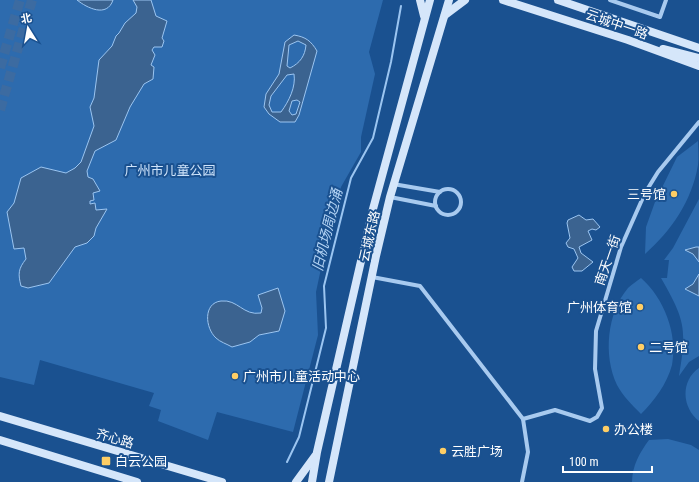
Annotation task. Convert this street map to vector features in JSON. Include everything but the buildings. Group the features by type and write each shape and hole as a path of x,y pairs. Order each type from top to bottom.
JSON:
{"main road":[{"path":"420,0 424,13 424,23"},
{"name":"云城东路","path":"312,482 317,452 372,215 430,0"},
{"name":"云城东路","path":"330,482 390,197 448,0"},
{"path":"444,15 465,0"},
{"name":"云城中一路","path":"504,0 628,40 699,66"},
{"name":"云城中一路","path":"558,0 699,48"},
{"path":"628,40 699,58"},
{"name":"齐心路","path":"0,416 222,482"},
{"path":"0,440 138,482"},
{"path":"296,482 317,452"}],"street":[{"path":"610,0 660,17 666,0"},
{"name":"南天一街","path":"523,419 554,410 590,421 597,417 602,408 595,369 596,331 620,247 648,188 699,122"},
{"path":"390,197 436,206 443,214 450,215 457,211 461,205 460,198 456,192 449,189 440,192 394,184"},
{"path":"436,206 436,198 440,192"},
{"path":"372,277 420,286 523,419 528,452 522,482"}],"green space":[{"name":"广州市儿童公园","path":"0,0 383,0 369,52 375,74 361,137 361,152 341,187 326,245 316,292 318,335 293,432 217,412 208,440 158,421 161,410 149,406 154,393 40,360 34,385 0,377"},
{"name":"三号馆","path":"698,141 698,165 691,191 672,225 645,254 646,227 655,202 677,157"},
{"path":"699,199 699,356 689,362 679,376 683,346 682,325 675,304 661,278 667,278 669,260 664,260 673,248"},
{"name":"二号馆","path":"641,278 656,296 667,317 673,341 673,353 672,365 667,379 651,404 641,414 625,397 617,385 610,361 609,335 615,309 621,298 628,288"},
{"path":"699,368 699,421 693,416 689,409 686,387 693,373"},
{"path":"668,439 691,445 699,450 699,482 632,482 633,470 637,460 649,440"}],"shaded area":[{"path":"77,0 113,0 106,9 96,10"},
{"path":"133,0 151,0 156,16 167,21 162,38 164,41 162,47 154,47 152,50 155,55 151,65 154,67 153,79 144,84 130,107 116,140 95,151 87,171 88,177 93,179 100,191 93,193 94,200 90,201 90,204 95,203 96,210 107,209 96,228 94,236 87,243 75,247 49,283 28,288 21,286 19,272 26,259 24,248 14,249 7,212 14,203 21,178 41,167 66,173 75,168 81,162 94,126 90,107 94,98 99,60 112,46 116,36 125,23 136,13 137,7"},
{"path":"294,35 298,36 308,40 317,51 299,115 295,122 280,122 269,114 264,107 266,94 279,74 285,42","holes":["298,41 306,45 304,53 297,64 290,68 287,66 289,45","294,74 294,84 291,94 281,112 272,112 269,105 271,96 287,75","297,100 300,102 296,114 292,115 289,111 292,101"]},
{"path":"579,215 586,220 593,219 600,227 596,230 592,229 588,231 592,240 579,247 581,253 593,262 582,271 574,271 572,267 578,258 574,249 568,247 566,243 570,238 567,223 568,220"},
{"path":"699,247 699,262 693,254 685,250"},
{"path":"699,274 699,296 685,289 693,284"},
{"path":"278,288 285,311 279,331 259,335 250,342 232,347 222,342 212,334 208,322 208,316 211,306 215,303 221,301 232,302 250,312 261,313 262,308 258,295"}],"waterway":[{"name":"旧机场周边涌","path":"287,462 299,437 326,328 324,286 351,178 373,138 391,62 401,6"}],"tunnel":[{"path":"0,68 20,0"},
{"path":"0,110 32,0"}],"place":[{"name":"三号馆","path":"674,194"},
{"name":"广州体育馆","path":"640,307"},
{"name":"二号馆","path":"641,347"},
{"name":"广州市儿童活动中心","path":"235,376"},
{"name":"办公楼","path":"606,429"},
{"name":"云胜广场","path":"443,451"},
{"name":"白云公园","path":"106,461"}]}
